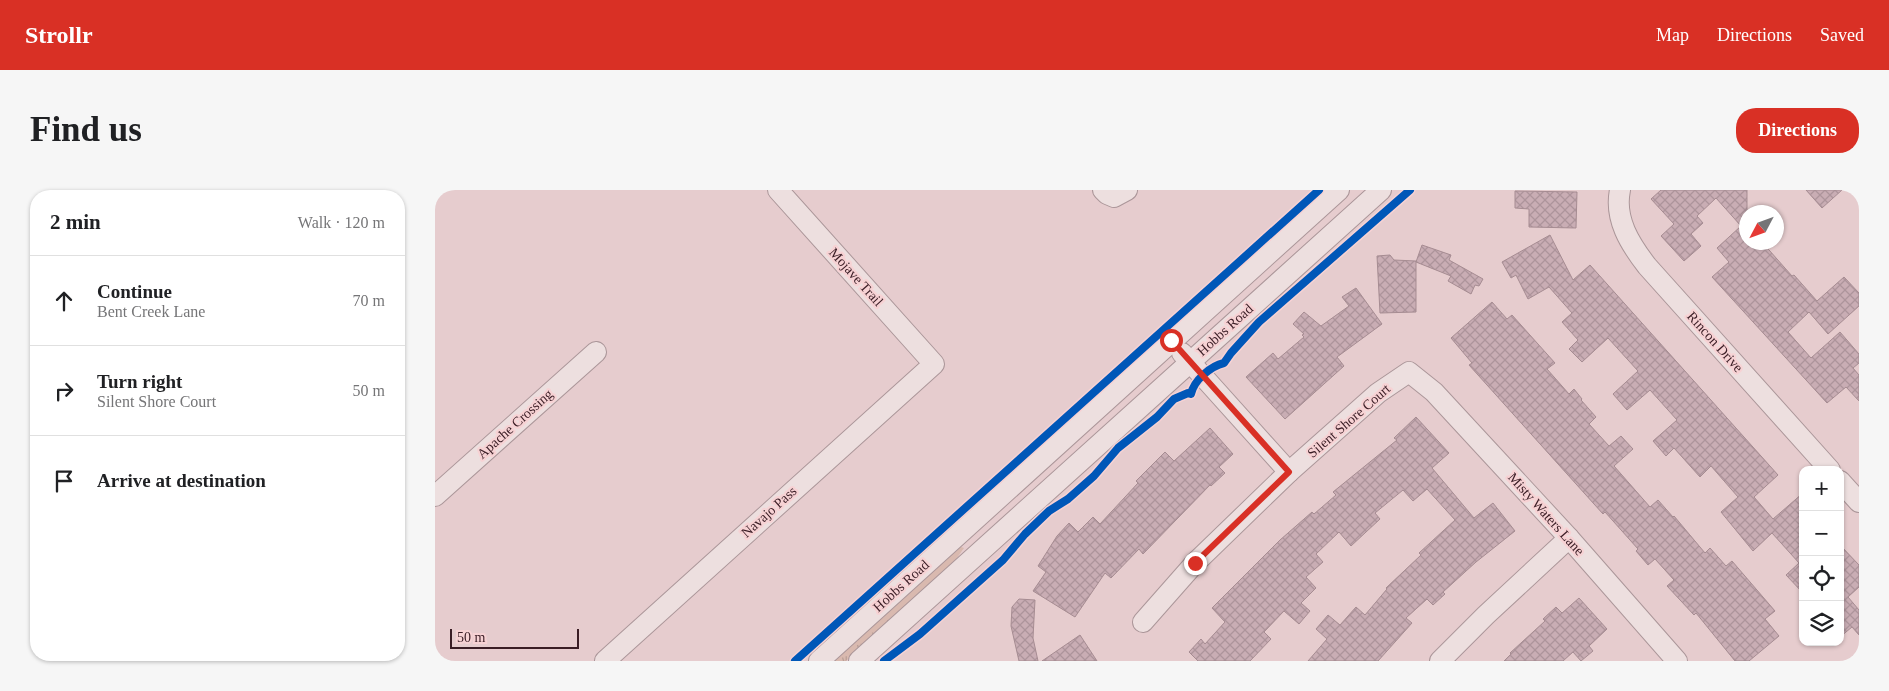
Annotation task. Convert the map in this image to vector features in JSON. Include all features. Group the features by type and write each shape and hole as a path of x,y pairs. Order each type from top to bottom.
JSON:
{"street":[{"name":"Mojave Trail","path":"778,190 934,364"},
{"name":"Hobbs Road","path":"819,661 1171,340 1339,190"},
{"name":"Hobbs Road","path":"859,661 1381,190"},
{"name":"Rincon Drive","path":"1619,197 1623,228 1632,247 1826,466"},
{"path":"1171,340 1289,472"},
{"name":"Apache Crossing","path":"435,496 596,352"},
{"name":"Navajo Pass","path":"605,661 934,364"},
{"name":"Silent Shore Court","path":"1143,622 1195,563 1289,472 1378,393 1409,372"},
{"name":"Misty Waters Lane","path":"1409,372 1434,392 1569,538 1677,661"},
{"path":"1844,486 1859,502"},
{"path":"984,512 1003,532"},
{"path":"1440,661 1486,615 1569,538"}],"green space":[{"path":"961,547 964,548 952,565 846,661 831,661 947,556"}],"building":[{"path":"1661,190 1747,190 1747,205 1739,205 1739,224 1716,198 1697,216 1703,223 1691,234 1701,246 1684,261 1661,236 1674,224 1651,199"},
{"path":"1806,190 1842,190 1822,208"},
{"path":"1515,191 1577,192 1576,228 1529,227 1529,209 1515,208"},
{"path":"1739,228 1739,250 1769,250 1817,301 1844,277 1859,293 1859,306 1828,334 1809,312 1788,332 1811,358 1840,332 1859,354 1859,363 1853,368 1859,375 1859,401 1846,387 1827,403 1712,277 1729,262 1717,248"},
{"path":"1550,235 1573,280 1590,265 1778,475 1754,497 1773,519 1799,496 1799,563 1772,533 1753,551 1721,512 1738,497 1711,466 1700,477 1674,448 1666,456 1653,441 1677,420 1650,390 1627,410 1613,394 1638,371 1608,338 1582,362 1569,349 1578,340 1562,322 1572,313 1549,287 1528,299 1516,275 1511,278 1502,262"},
{"path":"1422,245 1451,255 1449,260 1483,279 1479,286 1475,285 1471,294 1448,281 1451,276 1416,262"},
{"path":"1390,255 1394,260 1416,261 1416,312 1380,313 1377,256"},
{"path":"1356,288 1382,324 1337,357 1344,366 1285,419 1246,377 1273,353 1278,359 1304,337 1302,335 1304,334 1293,324 1304,312 1321,326 1349,306 1342,297"},
{"path":"1492,302 1507,319 1512,315 1555,363 1547,369 1569,394 1574,389 1596,417 1589,424 1609,446 1621,436 1633,449 1614,466 1650,507 1658,500 1705,553 1710,548 1726,566 1732,561 1775,611 1765,619 1779,636 1749,661 1735,661 1696,613 1694,615 1667,586 1674,580 1655,559 1648,565 1636,551 1638,549 1605,512 1603,514 1469,365 1472,363 1451,338"},
{"path":"1416,417 1449,453 1432,468 1474,518 1493,503 1515,531 1476,562 1443,592 1445,594 1433,605 1427,599 1406,618 1412,623 1378,661 1308,661 1327,639 1316,629 1328,615 1340,625 1356,607 1365,615 1386,588 1421,555 1419,553 1455,520 1427,489 1413,501 1403,490 1375,513 1380,519 1351,546 1339,532 1316,554 1323,562 1306,577 1316,588 1301,603 1310,611 1299,624 1284,611 1264,632 1271,639 1250,661 1198,661 1189,652 1201,639 1205,644 1225,622 1212,608 1280,540 1312,512 1314,514 1336,495 1333,492 1397,440 1394,438"},
{"path":"1210,428 1233,454 1219,467 1225,473 1210,485 1143,554 1139,549 1111,578 1105,573 1075,617 1033,591 1046,572 1038,566 1057,536 1069,523 1078,532 1093,517 1100,524 1138,483 1136,481 1165,452 1174,461"},
{"path":"1844,549 1859,565 1859,587 1848,597 1859,610 1859,635 1852,627 1844,634"},
{"path":"1799,563 1799,589 1786,575"},
{"path":"1579,598 1607,629 1589,646 1593,651 1581,661 1573,652 1563,661 1504,661 1510,653 1545,621 1543,619 1556,607 1562,613"},
{"path":"1019,599 1035,600 1033,638 1038,661 1019,661 1011,626 1012,607"},
{"path":"1080,635 1097,661 1042,661"}],"cycle path":[{"path":"795,661 1319,190"},
{"path":"884,661 920,634 1003,560 1025,534 1049,511 1068,499 1094,476 1118,448 1157,417 1174,399 1188,393 1191,394 1199,379 1209,370 1224,363 1259,322 1410,190"}],"route":[{"path":"1171,340 1289,472 1195,563"}]}
